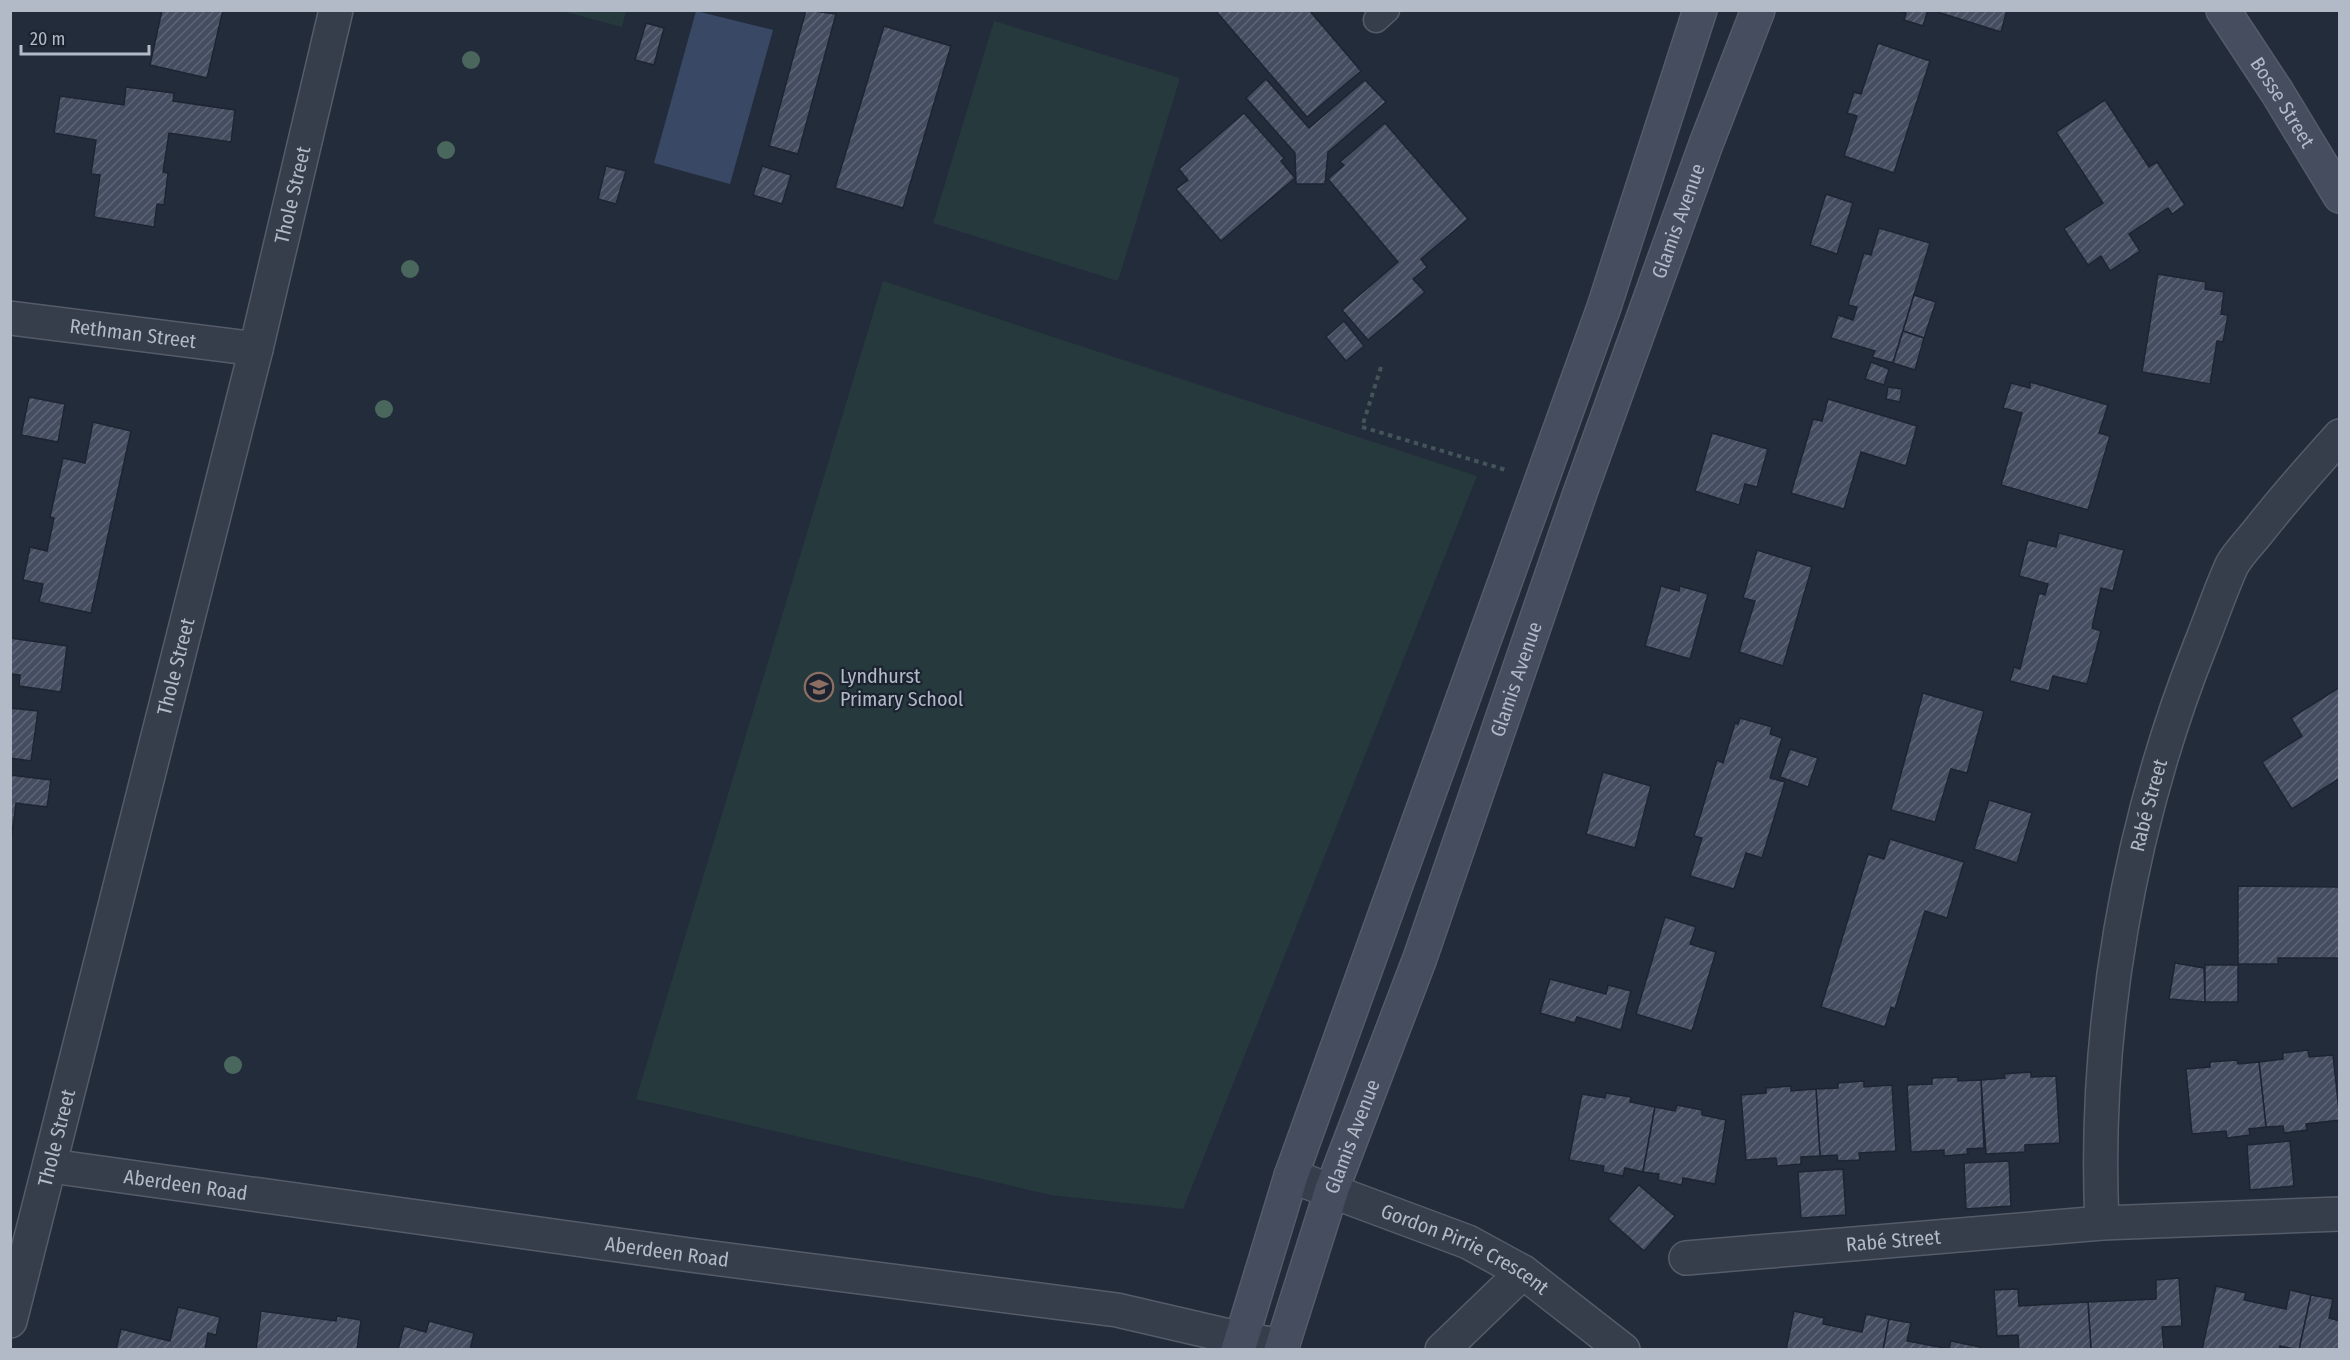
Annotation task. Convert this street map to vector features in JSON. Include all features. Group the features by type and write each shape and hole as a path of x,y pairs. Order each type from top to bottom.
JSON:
{"main road":[{"path":"1240,1344 1291,1176 1604,307 1700,10"},
{"name":"Glamis Avenue","path":"1282,1348 1332,1189 1420,958 1580,493 1706,144 1758,10"},
{"name":"Bosse Street","path":"2223,10 2277,92 2340,196"},
{"path":"1660,128 1706,144"},
{"path":"1604,307 1642,325"}],"street":[{"name":"Thole Street","path":"10,1321 51,1167 256,349 336,10"},
{"name":"Rethman Street","path":"10,318 256,349"},
{"name":"Rabé Street","path":"2102,1223 2099,1162 2102,1078 2109,1000 2141,839 2173,716 2233,564 2281,502 2340,436"},
{"name":"Aberdeen Road","path":"51,1167 690,1255 1118,1310 1240,1344 1282,1348"},
{"name":"Gordon Pirrie Crescent","path":"1291,1176 1332,1189 1468,1242 1523,1272 1623,1350"},
{"name":"Rabé Street","path":"1686,1258 2102,1223 2340,1215"},
{"path":"1442,1350 1523,1272"}],"path":[{"path":"1381,367 1362,427 1541,480"}],"green space":[{"path":"626,10 622,27 562,11"},
{"path":"994,21 1180,78 1118,281 933,223"},
{"path":"883,281 1477,476 1183,1209 1051,1195 636,1099"}],"water":[{"path":"696,11 773,30 730,184 654,163"}],"building":[{"path":"162,10 223,10 207,78 150,65"},
{"path":"806,10 836,14 798,154 769,146"},
{"path":"1215,10 1309,10 1361,71 1307,117"},
{"path":"1896,10 1928,10 1923,26 1904,20 1906,13"},
{"path":"1931,10 2007,10 2001,32"},
{"path":"646,23 664,28 654,65 635,60"},
{"path":"884,26 951,46 903,208 835,188"},
{"path":"1878,43 1930,61 1894,173 1844,156 1857,116 1847,113 1854,92 1861,94"},
{"path":"1266,79 1309,128 1365,80 1386,102 1328,152 1325,184 1296,184 1295,153 1246,98"},
{"path":"126,87 174,93 173,101 235,110 231,142 169,133 163,172 168,173 164,205 157,204 154,227 94,217 100,175 91,174 96,140 54,133 60,96 124,105"},
{"path":"2105,100 2149,167 2157,162 2185,205 2172,214 2168,208 2129,234 2140,251 2110,271 2101,256 2088,265 2064,229 2103,203 2056,132"},
{"path":"1244,113 1284,158 1281,161 1295,178 1221,241 1176,189 1188,180 1179,169"},
{"path":"1385,123 1468,219 1421,259 1427,267 1413,279 1425,292 1368,340 1342,310 1398,262 1328,179 1344,165 1340,162"},
{"path":"606,166 626,171 616,204 598,199"},
{"path":"762,166 791,175 782,204 753,195"},
{"path":"1826,194 1853,203 1837,254 1810,245"},
{"path":"1879,228 1930,243 1893,363 1872,357 1875,351 1831,338 1838,315 1853,320 1857,307 1848,305 1864,253 1871,255"},
{"path":"2158,274 2206,282 2205,289 2224,292 2221,314 2228,315 2223,342 2217,341 2210,384 2142,372"},
{"path":"1914,295 1936,302 1924,338 1903,331"},
{"path":"1344,321 1364,346 1346,361 1326,337"},
{"path":"1903,331 1924,338 1915,370 1893,363"},
{"path":"1871,362 1889,369 1884,385 1865,379"},
{"path":"2030,382 2108,405 2099,433 2110,436 2088,510 2001,485 2022,413 2003,408 2011,383 2030,388"},
{"path":"1888,387 1902,389 1900,402 1886,399"},
{"path":"29,397 65,404 58,442 21,435"},
{"path":"1828,399 1917,426 1906,466 1861,452 1844,509 1791,493 1813,419 1822,421"},
{"path":"93,422 131,431 91,613 39,602 43,584 23,580 30,547 47,551 54,518 50,517 63,458 85,463"},
{"path":"1712,433 1768,449 1757,487 1745,484 1739,505 1695,491"},
{"path":"2059,533 2124,550 2113,591 2101,588 2092,628 2101,631 2087,684 2053,676 2049,691 2010,681 2014,667 2020,669 2039,593 2045,595 2048,584 2019,576 2028,540 2056,547"},
{"path":"1757,550 1812,567 1783,666 1739,652 1755,601 1743,598"},
{"path":"1661,586 1679,591 1680,586 1708,594 1690,659 1645,646"},
{"path":"10,638 67,646 61,692 19,686 20,675 10,674"},
{"path":"2340,687 2340,778 2292,809 2262,762 2302,736 2291,718"},
{"path":"1923,693 1984,711 1967,773 1951,769 1935,822 1891,810"},
{"path":"10,708 38,711 31,761 10,758"},
{"path":"1740,718 1772,727 1770,734 1782,738 1770,778 1785,782 1762,858 1746,853 1734,889 1690,876 1702,838 1694,836 1717,760 1723,763 1735,723 1738,724"},
{"path":"1790,749 1818,758 1808,787 1780,777"},
{"path":"1603,772 1651,786 1635,848 1586,834"},
{"path":"10,775 51,780 47,807 16,803 12,836"},
{"path":"1989,800 2032,813 2017,863 1974,849"},
{"path":"1890,839 1964,862 1947,918 1925,911 1895,1009 1891,1007 1885,1027 1821,1007 1868,854 1884,859"},
{"path":"2238,886 2340,887 2340,958 2278,958 2278,964 2238,964"},
{"path":"1665,917 1696,927 1690,944 1716,952 1692,1031 1636,1014"},
{"path":"2175,963 2204,968 2205,1002 2169,999"},
{"path":"2205,965 2238,965 2238,1002 2205,1002"},
{"path":"1550,979 1606,994 1608,985 1631,991 1621,1030 1577,1017 1575,1023 1540,1013"},
{"path":"2308,1050 2309,1057 2333,1055 2340,1120 2306,1124 2307,1130 2284,1133 2283,1126 2266,1127 2259,1062 2283,1059 2283,1053"},
{"path":"2237,1060 2238,1064 2259,1062 2266,1127 2249,1129 2250,1135 2227,1138 2226,1131 2192,1134 2186,1069 2210,1067 2210,1062"},
{"path":"2031,1072 2031,1077 2056,1076 2060,1143 2025,1145 2025,1152 1986,1154 1981,1080 2005,1078 2004,1074"},
{"path":"1958,1077 1958,1081 1981,1080 1984,1148 1967,1149 1968,1154 1944,1156 1944,1150 1911,1152 1907,1085 1932,1084 1932,1078"},
{"path":"1864,1081 1864,1087 1892,1085 1896,1151 1859,1153 1860,1160 1838,1161 1837,1155 1820,1156 1816,1089 1838,1088 1838,1083"},
{"path":"1791,1086 1791,1091 1816,1089 1820,1156 1801,1157 1801,1164 1777,1166 1776,1158 1746,1160 1741,1095 1766,1093 1766,1088"},
{"path":"1606,1093 1631,1097 1630,1102 1655,1107 1643,1172 1625,1168 1623,1176 1603,1172 1604,1166 1569,1160 1582,1094 1605,1098"},
{"path":"1677,1105 1702,1110 1702,1115 1726,1120 1715,1184 1683,1178 1682,1185 1658,1180 1659,1174 1643,1172 1655,1107 1675,1111"},
{"path":"2290,1141 2294,1186 2250,1190 2247,1145"},
{"path":"2009,1161 2011,1206 1966,1209 1964,1163"},
{"path":"1843,1169 1846,1215 1801,1218 1798,1172"},
{"path":"1639,1185 1675,1216 1644,1251 1608,1219"},
{"path":"2179,1278 2182,1326 2162,1327 2164,1350 2091,1350 2088,1302 2156,1299 2156,1280"},
{"path":"2216,1286 2246,1293 2244,1300 2286,1309 2290,1290 2311,1295 2299,1350 2280,1346 2279,1350 2202,1350"},
{"path":"2018,1289 2019,1306 2088,1302 2091,1350 2019,1350 2018,1335 1997,1336 1994,1290"},
{"path":"2311,1295 2333,1299 2329,1318 2340,1321 2340,1350 2299,1350"},
{"path":"178,1307 220,1317 216,1335 208,1333 205,1350 116,1350 121,1329 170,1341"},
{"path":"261,1311 336,1321 337,1316 361,1320 357,1350 256,1350"},
{"path":"1794,1311 1824,1318 1823,1324 1862,1332 1866,1314 1889,1319 1883,1350 1786,1350"},
{"path":"1889,1319 1911,1323 1907,1341 1949,1349 1951,1341 1980,1347 1980,1350 1883,1350"},
{"path":"429,1321 474,1333 470,1350 398,1350 404,1326 426,1332"}],"place":[{"name":"Lyndhurst Primary School","path":"819,687"}]}
